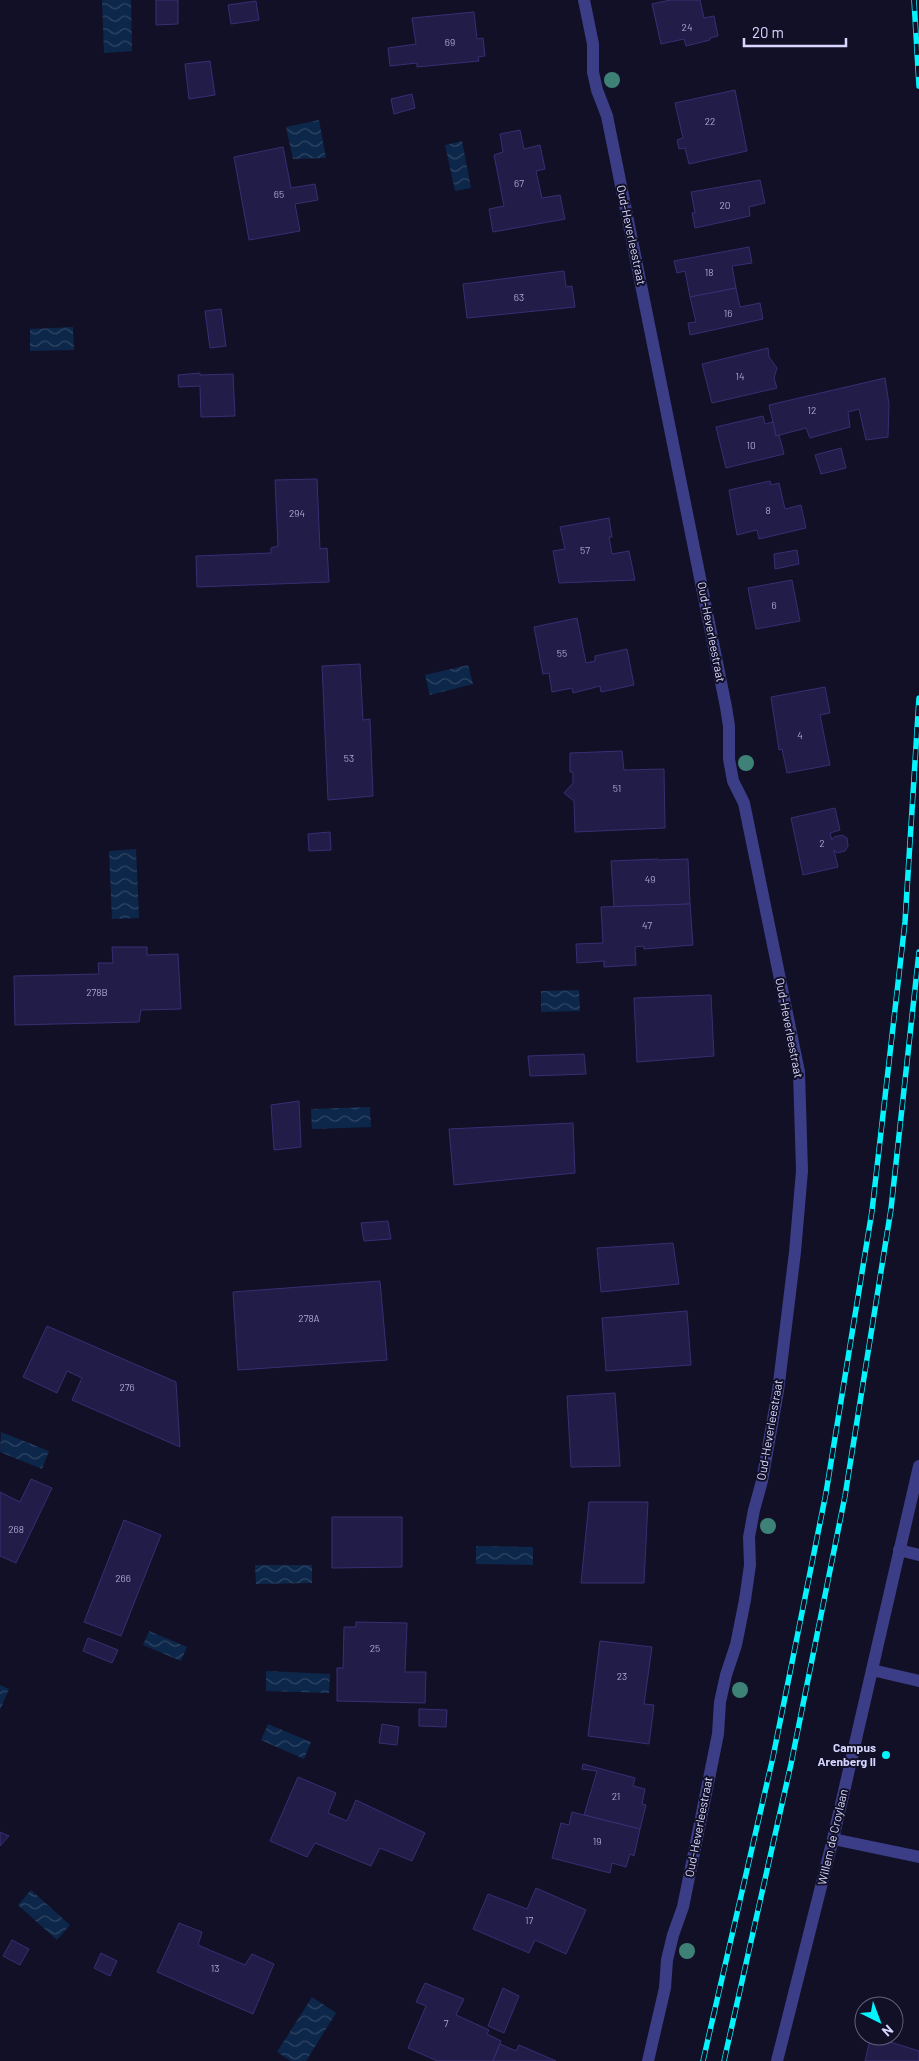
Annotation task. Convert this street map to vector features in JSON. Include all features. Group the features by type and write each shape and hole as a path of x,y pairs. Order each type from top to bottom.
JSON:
{"street":[{"name":"Oud-Heverleestraat","path":"584,0 593,44 593,72 597,90 607,116 727,713 729,759 733,781 744,804 799,1072 802,1171 795,1252 778,1391 762,1481 749,1537 750,1565 743,1613 720,1702 718,1734 683,1907 670,1947 665,1988 648,2061"},
{"name":"Willem de Croylaan","path":"777,2061 834,1839 919,1466"},
{"path":"899,1550 919,1555"},
{"path":"872,1670 919,1681"},
{"path":"834,1839 919,1857"}],"water":[{"path":"102,0 131,0 132,51 104,53"},
{"path":"319,120 326,158 293,159 286,127"},
{"path":"462,141 471,188 455,191 445,145"},
{"path":"73,327 74,350 30,351 30,329"},
{"path":"468,665 473,684 430,695 425,675"},
{"path":"136,849 139,918 112,919 109,851"},
{"path":"579,990 580,1011 541,1012 541,991"},
{"path":"370,1107 371,1127 312,1129 311,1109"},
{"path":"1,1432 49,1451 42,1469 0,1452"},
{"path":"476,1546 533,1547 533,1565 476,1564"},
{"path":"255,1565 312,1565 312,1583 256,1584"},
{"path":"149,1631 187,1647 181,1661 143,1645"},
{"path":"266,1671 330,1674 329,1693 266,1691"},
{"path":"0,1685 9,1689 0,1710"},
{"path":"268,1724 311,1742 304,1759 261,1740"},
{"path":"31,1890 70,1925 57,1940 18,1905"},
{"path":"312,1997 336,2013 306,2061 291,2061 277,2052"}],"building":[{"path":"156,0 178,0 178,24 156,25"},
{"path":"670,0 700,0 704,18 714,16 718,36 686,46 684,39 661,44 652,4"},
{"path":"256,1 259,20 231,24 228,5"},
{"path":"474,12 477,39 483,38 485,56 478,57 479,61 417,67 417,63 390,66 388,48 416,44 412,18"},
{"path":"210,61 215,95 189,99 185,64"},
{"path":"735,90 747,151 689,164 685,148 679,149 677,140 683,138 675,103"},
{"path":"412,94 415,108 394,114 391,99"},
{"path":"520,130 524,149 540,145 545,169 536,171 542,198 560,195 565,219 493,232 489,209 504,206 494,155 503,152 500,134"},
{"path":"283,147 291,188 315,184 318,200 295,204 300,231 249,240 234,157"},
{"path":"760,180 765,203 749,207 750,216 695,228 692,213 695,213 691,192"},
{"path":"749,247 752,263 732,266 736,288 690,297 685,271 677,273 674,261"},
{"path":"564,271 566,287 572,286 575,307 467,318 463,284"},
{"path":"736,288 740,307 760,303 763,319 690,335 688,323 696,322 690,297"},
{"path":"221,309 226,346 210,348 205,311"},
{"path":"768,348 769,357 777,368 774,378 777,388 712,403 702,364"},
{"path":"200,373 200,375 233,374 235,416 201,417 200,386 179,387 178,375"},
{"path":"885,378 889,404 888,437 866,440 859,409 848,412 850,427 810,438 806,428 776,436 769,405"},
{"path":"763,416 765,424 773,422 776,436 779,435 784,454 726,468 716,427"},
{"path":"841,448 846,468 821,474 815,455"},
{"path":"317,479 320,549 327,548 329,582 197,587 196,556 271,553 271,548 278,546 275,480"},
{"path":"770,481 771,485 779,483 785,509 801,505 806,528 759,539 757,530 737,535 729,490"},
{"path":"609,518 612,537 609,537 612,554 629,551 635,580 559,583 553,551 565,549 560,527"},
{"path":"797,550 799,564 775,569 774,554"},
{"path":"792,580 800,621 756,629 748,588"},
{"path":"577,618 586,663 595,661 595,656 627,649 634,685 601,692 600,686 573,693 572,688 552,692 549,673 543,674 534,627"},
{"path":"360,664 363,720 370,719 373,796 328,800 322,666"},
{"path":"825,687 830,713 820,715 830,765 787,773 782,749 779,750 771,697"},
{"path":"622,751 624,770 664,769 665,828 575,832 574,801 564,793 573,783 573,772 570,772 570,753"},
{"path":"835,808 840,830 830,833 832,840 834,837 842,835 847,838 848,846 845,851 837,853 834,850 838,867 803,875 791,818"},
{"path":"330,832 331,850 309,851 308,834"},
{"path":"688,859 690,904 614,907 611,861"},
{"path":"690,904 693,945 644,949 644,946 635,947 636,965 604,967 604,961 577,963 576,944 603,943 601,907"},
{"path":"112,947 147,947 147,955 178,954 181,1009 141,1010 139,1022 15,1025 14,976 99,974 98,963 113,963"},
{"path":"711,995 714,1056 637,1062 634,998"},
{"path":"584,1054 586,1074 530,1076 528,1056"},
{"path":"299,1101 301,1147 274,1150 271,1105"},
{"path":"573,1123 575,1173 454,1185 449,1129"},
{"path":"388,1221 391,1239 364,1241 361,1223"},
{"path":"673,1243 679,1284 601,1292 597,1248"},
{"path":"380,1281 387,1360 238,1370 233,1292"},
{"path":"687,1311 691,1365 606,1371 602,1318"},
{"path":"47,1326 176,1382 180,1447 72,1400 82,1378 67,1371 57,1393 23,1377"},
{"path":"615,1393 620,1466 571,1467 567,1396"},
{"path":"31,1479 52,1488 16,1563 0,1556 0,1492 20,1502"},
{"path":"589,1502 648,1502 644,1583 581,1583"},
{"path":"332,1517 402,1517 402,1567 332,1568"},
{"path":"124,1520 161,1535 121,1636 84,1622"},
{"path":"356,1622 407,1623 405,1672 426,1672 425,1703 337,1701 337,1668 343,1668 344,1627 356,1627"},
{"path":"88,1638 118,1650 112,1663 83,1651"},
{"path":"600,1641 652,1647 644,1704 654,1705 649,1744 588,1736"},
{"path":"419,1709 447,1710 446,1727 419,1726"},
{"path":"382,1724 399,1727 397,1745 379,1743"},
{"path":"583,1764 635,1778 633,1786 645,1789 642,1804 646,1805 640,1829 584,1815 597,1771 582,1769"},
{"path":"298,1777 336,1793 328,1813 347,1821 356,1800 425,1833 412,1861 380,1848 371,1866 315,1843 307,1857 270,1841"},
{"path":"572,1812 640,1829 634,1856 630,1854 626,1867 612,1863 610,1873 552,1858 561,1823 569,1825"},
{"path":"0,1832 9,1836 0,1846"},
{"path":"536,1888 586,1910 566,1954 535,1940 529,1953 473,1929 488,1894 527,1909"},
{"path":"179,1923 202,1932 198,1945 245,1965 252,1954 274,1964 253,2014 157,1972"},
{"path":"12,1940 29,1949 20,1965 3,1956"},
{"path":"101,1953 117,1961 110,1976 94,1968"},
{"path":"425,1983 464,1999 456,2015 489,2030 487,2034 501,2041 493,2061 437,2061 408,2048 426,2006 416,2002"},
{"path":"503,1988 519,1996 504,2033 488,2026"},
{"path":"500,2044 516,2051 519,2045 556,2061 493,2061"},
{"path":"869,2046 903,2046 919,2051 919,2061 865,2061"}],"railway":[{"path":"914,0 919,86"},
{"path":"703,2061 773,1757 826,1493 872,1211 905,922 919,698"},
{"path":"724,2061 791,1764 845,1496 891,1209 919,952"}],"place":[{"name":"Campus Arenberg II","path":"886,1755"}]}
